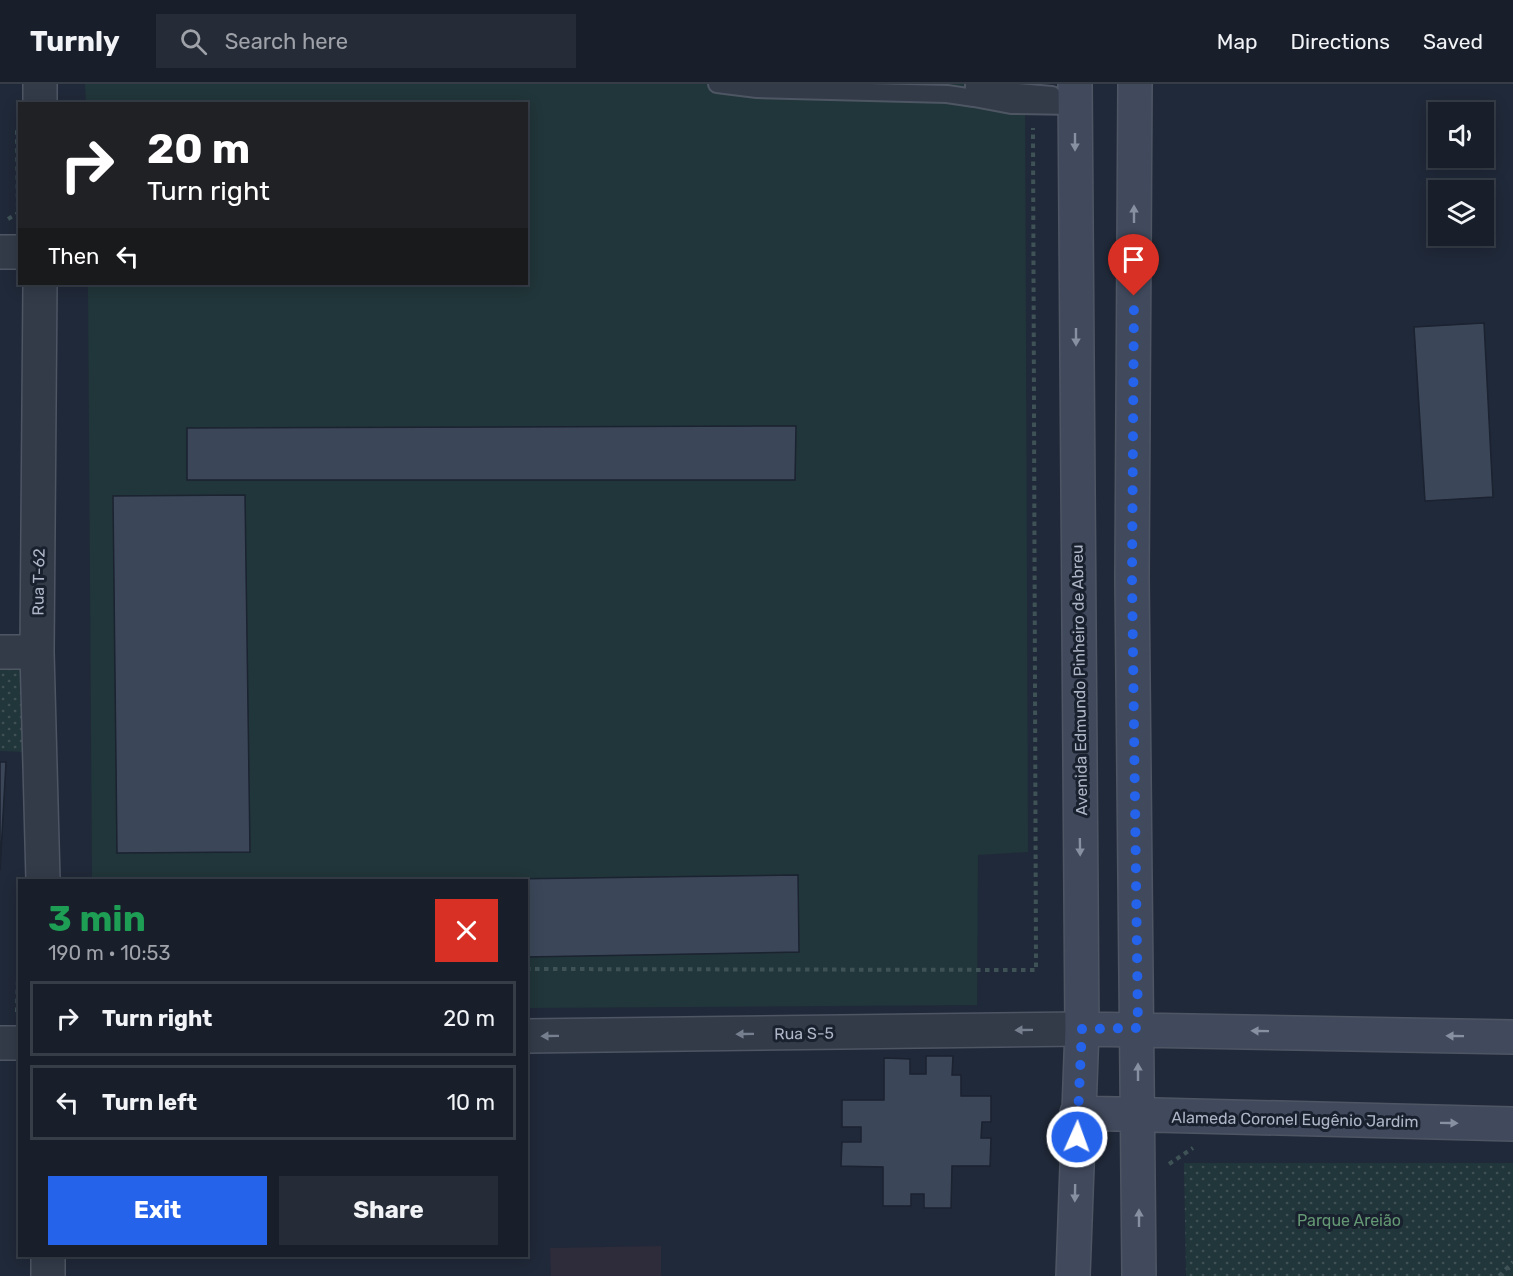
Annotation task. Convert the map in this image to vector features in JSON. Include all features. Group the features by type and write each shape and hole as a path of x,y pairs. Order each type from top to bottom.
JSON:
{"main road":[{"path":"1135,84 1132,578 1139,1276"},
{"name":"Avenida Edmundo Pinheiro de Abreu","path":"1073,1276 1077,1113 1082,1029 1075,95"},
{"path":"1082,1029 1138,1028 1513,1037"},
{"name":"Alameda Coronel Eugênio Jardim","path":"1077,1113 1513,1124"}],"street":[{"path":"32,102 40,84"},
{"path":"0,252 18,252"},
{"name":"Rua T-62","path":"40,285 37,652 43,879"},
{"path":"0,652 37,652"},
{"name":"Rua S-5","path":"528,1036 1082,1029"},
{"path":"0,1044 18,1030"},
{"path":"48,1257 48,1276"}],"lane":[{"path":"717,84 757,88 946,94 975,89 1033,95 1075,95"},
{"path":"975,89 996,104 1033,106 1075,95"}],"path":[{"path":"528,969 1036,970 1033,106"},
{"path":"0,225 18,213"},
{"path":"1166,1166 1200,1143"},
{"path":"1499,1276 1513,1262"}],"shaded area":[{"path":"661,1246 661,1276 551,1276 550,1248"}],"green space":[{"path":"85,84 1025,84 1028,852 978,855 977,1005 528,1008 528,879 92,879 88,285 528,285 528,102 86,102"},
{"path":"0,669 29,669 30,752 0,751"},
{"name":"Parque Areião","path":"1184,1163 1513,1163 1513,1276 1186,1276"}],"building":[{"path":"1484,323 1493,497 1425,501 1414,327"},
{"path":"796,426 795,480 187,480 187,428"},
{"path":"245,495 250,852 117,853 113,496"},
{"path":"0,762 6,762 0,870"},
{"path":"798,875 799,952 528,957 528,879 516,879"},
{"path":"926,1056 953,1056 952,1075 961,1075 961,1096 991,1096 991,1122 982,1122 981,1138 991,1138 990,1166 952,1166 951,1208 924,1208 924,1194 911,1194 911,1206 883,1206 883,1167 841,1166 842,1142 861,1142 861,1127 842,1127 842,1100 884,1100 884,1058 910,1059 910,1074 926,1074"}],"route":[{"path":"1077,1137 1082,1029 1138,1028 1132,578 1134,296"}]}
